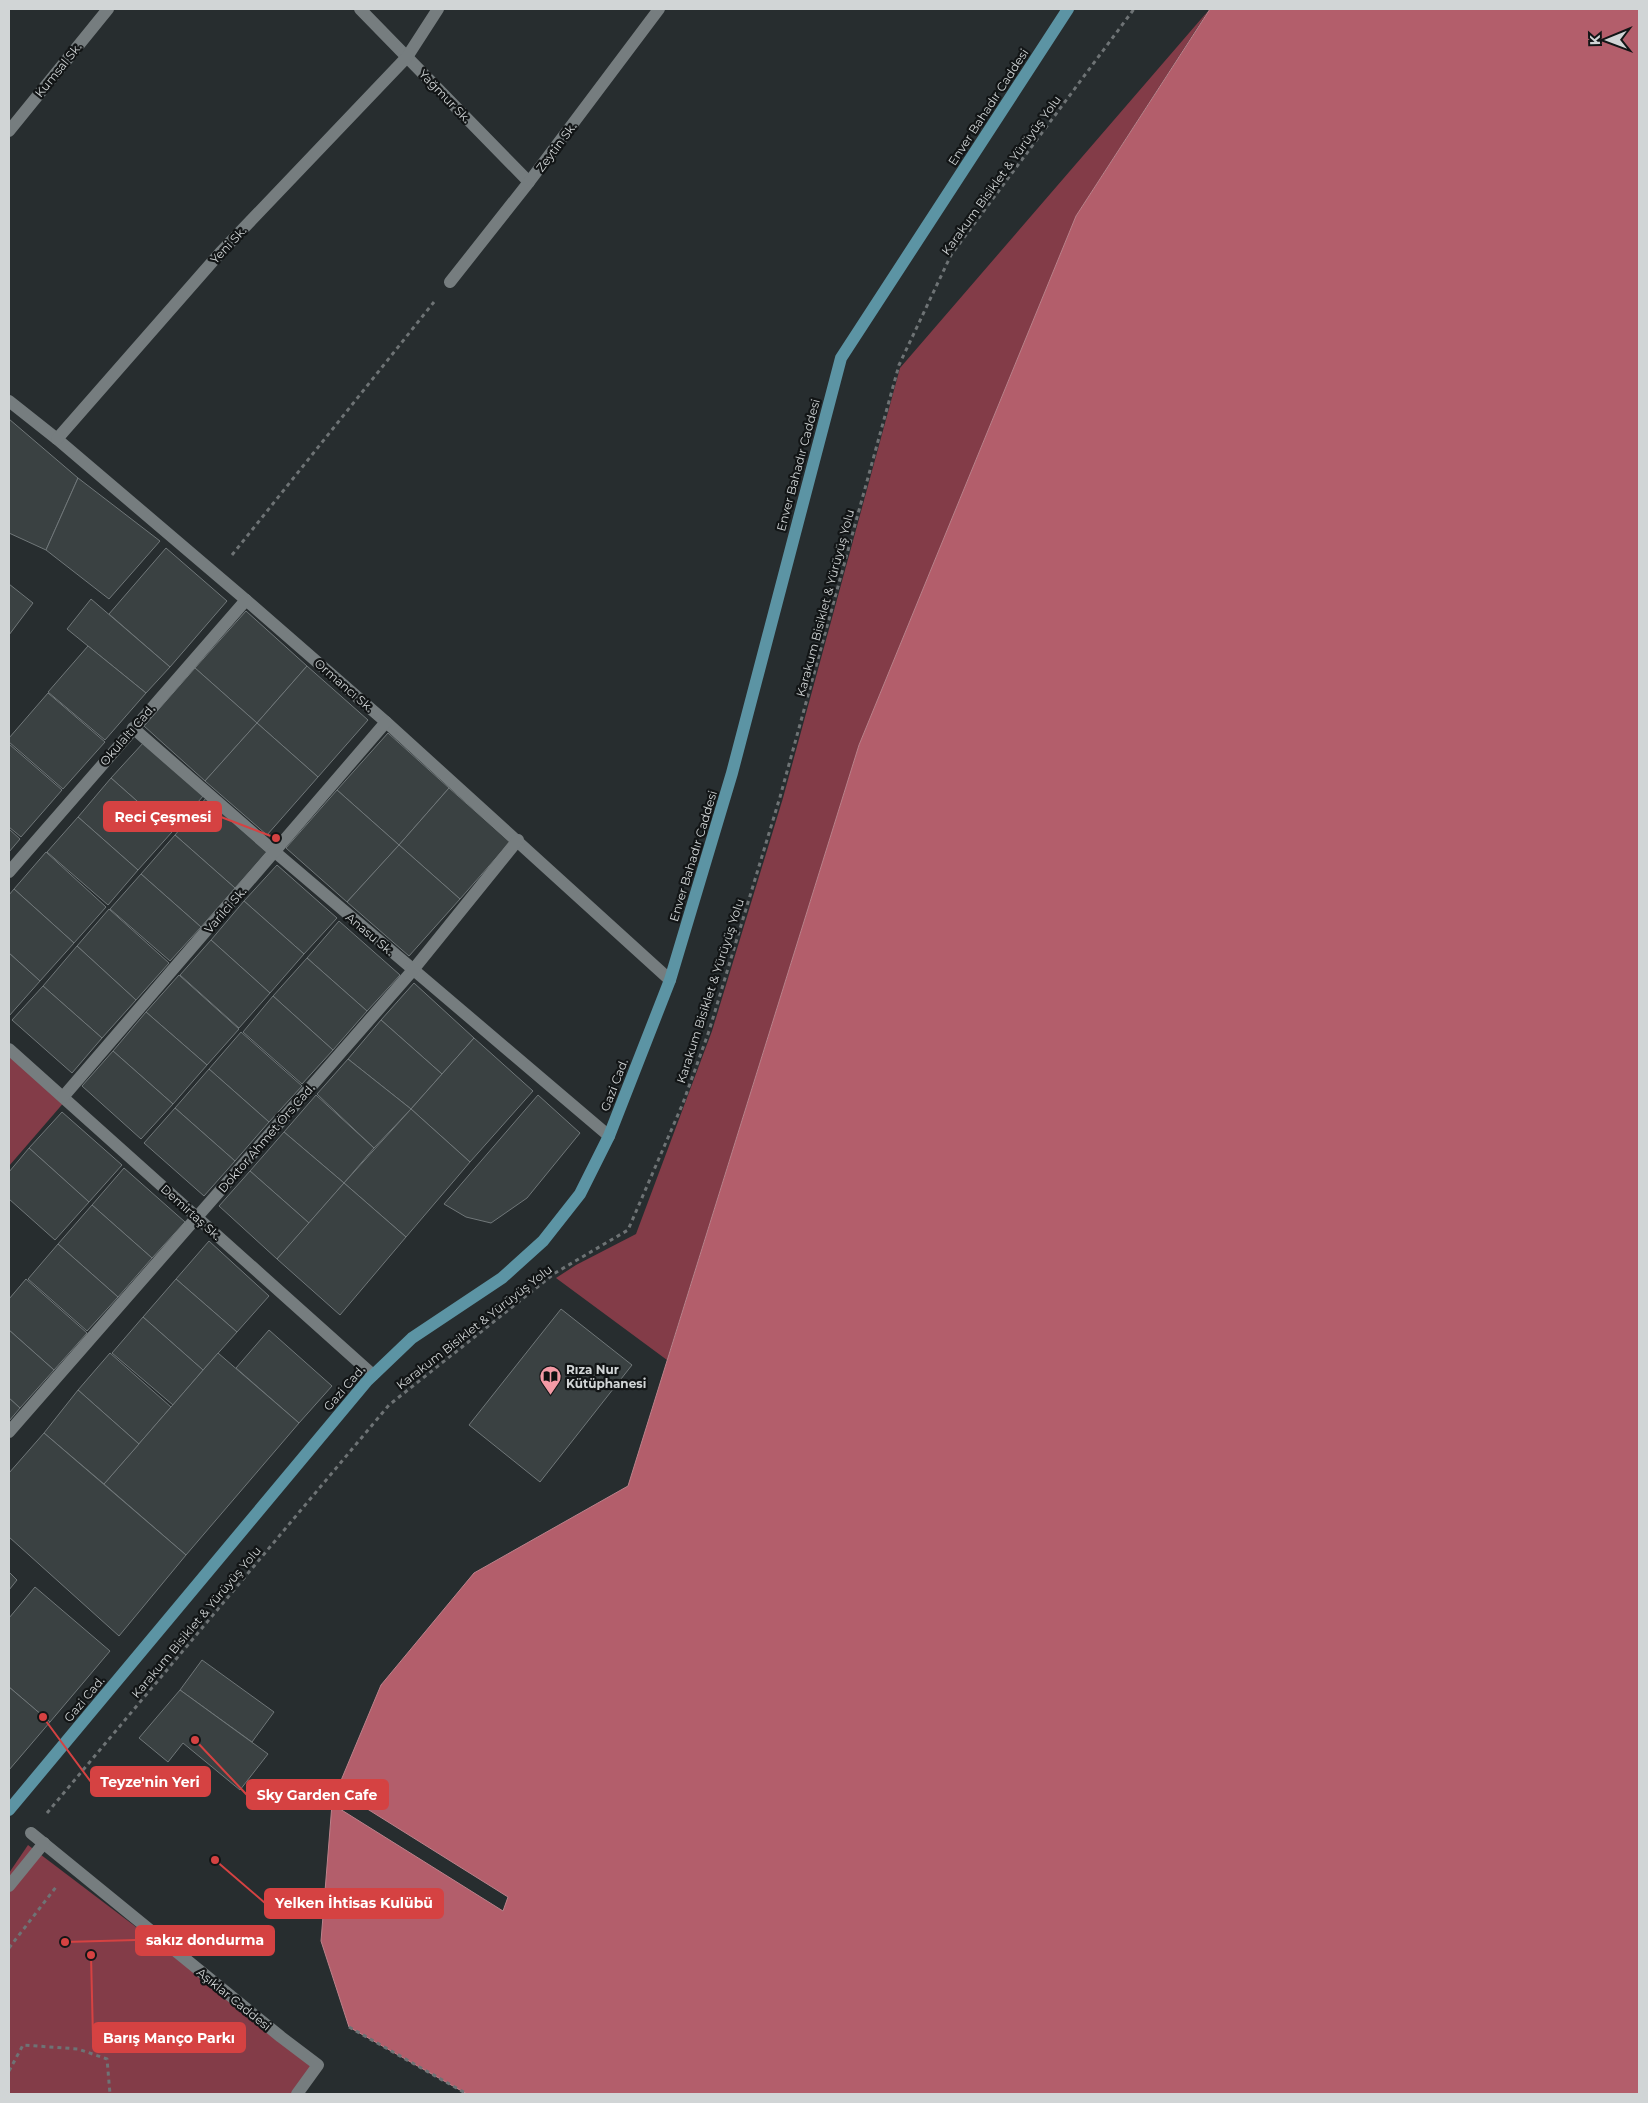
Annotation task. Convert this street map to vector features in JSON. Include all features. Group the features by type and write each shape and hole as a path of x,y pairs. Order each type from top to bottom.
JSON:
{"main road":[{"name":"Enver Bahadır Caddesi","path":"670,980 732,773 841,358 1068,9"},
{"name":"Gazi Cad.","path":"9,1810 373,1375 412,1338 502,1278 544,1241 580,1194 609,1136 670,980"}],"street":[{"name":"Kumsal Sk.","path":"9,130 108,9"},
{"name":"Yağmur Sk.","path":"360,9 529,182"},
{"name":"Yeni Sk.","path":"57,439 220,253 407,57 438,9"},
{"name":"Zeytin Sk.","path":"450,282 529,182 659,9"},
{"name":"Ormancı Sk.","path":"9,402 57,439 386,722 670,980"},
{"name":"Okulaltı Cad.","path":"9,872 246,600"},
{"name":"Varilci Sk.","path":"63,1097 386,722"},
{"name":"Anasu Sk.","path":"134,728 275,852 609,1136"},
{"name":"Doktor Ahmet Örs Cad.","path":"9,1432 413,970 518,840"},
{"name":"Demirtaş Sk.","path":"9,1049 373,1375"},
{"name":"Aşıklar Caddesi","path":"31,1833 318,2065 297,2094"},
{"path":"9,1886 44,1843"}],"path":[{"name":"Karakum Bisiklet & Yürüyüş Yolu","path":"31,1833 389,1405 554,1274 628,1230 683,1103 709,1031 783,787 899,365 951,255 1134,9"},
{"path":"216,575 450,282"},
{"path":"9,1948 72,1866"},
{"path":"349,2027 467,2094"},
{"path":"9,2072 23,2045 78,2049 107,2059 110,2094"}],"shaded area":[{"path":"1210,9 1639,9 1639,2094 467,2094 349,2027 321,1941 332,1804 503,1911 508,1897 337,1790 381,1685 474,1573 628,1486 859,745 1076,216"},
{"path":"1208,11 1076,216 859,745 667,1360 556,1278 576,1265 636,1234 712,1031 783,798 900,368"},
{"path":"9,1049 66,1100 9,1166"},
{"path":"28,1845 318,2065 297,2094 9,2094 9,1873"}],"building":[{"path":"9,419 78,478 46,550 9,533"},
{"path":"78,478 160,541 109,599 46,550"},
{"path":"166,548 227,601 170,667 109,614"},
{"path":"9,584 33,603 9,635"},
{"path":"91,599 170,667 146,693 67,629"},
{"path":"246,611 307,666 257,723 195,668"},
{"path":"88,646 146,693 105,740 48,692"},
{"path":"307,666 368,720 318,777 257,723"},
{"path":"195,668 257,723 205,781 144,726"},
{"path":"48,693 105,742 63,789 9,742 9,738"},
{"path":"257,723 318,777 267,835 205,781"},
{"path":"388,733 449,788 399,845 337,790"},
{"path":"144,742 204,795 172,832 111,778"},
{"path":"9,744 62,790 21,837 9,827"},
{"path":"111,778 172,832 138,870 78,817"},
{"path":"449,788 510,842 460,899 399,845"},
{"path":"337,790 399,845 347,902 286,848"},
{"path":"206,798 267,852 235,888 175,835"},
{"path":"78,817 138,870 108,905 47,852"},
{"path":"9,829 20,839 9,852"},
{"path":"175,835 235,888 201,927 141,874"},
{"path":"399,845 460,899 409,956 347,902"},
{"path":"46,852 106,907 74,943 14,889"},
{"path":"277,865 337,918 304,954 244,901"},
{"path":"141,874 201,927 170,961 110,909"},
{"path":"14,889 74,943 40,981 9,953 9,895"},
{"path":"244,901 304,954 270,993 211,940"},
{"path":"109,909 169,963 136,1000 77,946"},
{"path":"339,921 400,975 367,1011 307,958"},
{"path":"211,940 270,993 239,1028 180,975"},
{"path":"77,946 136,1000 102,1038 43,986"},
{"path":"9,953 40,981 9,1016"},
{"path":"307,958 367,1011 333,1050 273,996"},
{"path":"179,975 239,1029 207,1065 146,1012"},
{"path":"414,983 474,1038 442,1074 381,1020"},
{"path":"43,986 102,1038 72,1073 12,1020"},
{"path":"273,996 333,1050 302,1084 243,1032"},
{"path":"146,1012 207,1065 173,1104 113,1051"},
{"path":"381,1020 442,1074 411,1109 348,1059"},
{"path":"241,1032 302,1086 269,1122 209,1069"},
{"path":"474,1038 533,1091 470,1162 411,1109"},
{"path":"113,1051 173,1104 141,1139 82,1086"},
{"path":"348,1059 411,1109 374,1148 317,1094"},
{"path":"209,1069 269,1122 235,1161 175,1108"},
{"path":"316,1095 374,1148 344,1183 284,1132"},
{"path":"538,1095 580,1133 527,1198 491,1223 466,1217 444,1204"},
{"path":"175,1108 235,1161 204,1196 144,1143"},
{"path":"411,1109 470,1162 406,1237 344,1183"},
{"path":"62,1112 122,1165 89,1202 29,1148"},
{"path":"284,1132 344,1183 309,1223 250,1171"},
{"path":"29,1148 89,1202 55,1240 9,1199 9,1172"},
{"path":"124,1168 185,1222 152,1258 92,1205"},
{"path":"250,1171 309,1223 277,1259 219,1206"},
{"path":"344,1183 406,1237 340,1315 277,1259"},
{"path":"92,1205 152,1258 118,1297 58,1244"},
{"path":"209,1241 269,1296 237,1332 176,1279"},
{"path":"58,1244 118,1297 87,1331 28,1279"},
{"path":"26,1279 87,1333 54,1370 9,1330 9,1299"},
{"path":"176,1279 237,1332 203,1370 143,1317"},
{"name":"Rıza Nur Kütüphanesi","path":"561,1309 632,1365 540,1482 469,1425"},
{"path":"143,1317 203,1370 173,1405 112,1353"},
{"path":"9,1330 54,1370 20,1408 9,1398"},
{"path":"269,1330 332,1386 299,1423 236,1368"},
{"path":"110,1353 171,1407 139,1444 78,1390"},
{"path":"218,1353 299,1423 186,1555 104,1484"},
{"path":"78,1390 139,1444 104,1484 44,1433"},
{"path":"9,1398 20,1408 9,1421"},
{"path":"44,1433 186,1555 119,1636 9,1537 9,1473"},
{"path":"9,1572 17,1580 9,1590"},
{"path":"35,1587 110,1651 50,1722 9,1687 9,1618"},
{"path":"202,1660 274,1712 252,1742 180,1690"},
{"path":"9,1687 50,1722 9,1770"},
{"path":"180,1690 268,1754 240,1790 183,1743 168,1762 139,1738"}],"place":[{"name":"Reci Çeşmesi","path":"276,838"},
{"name":"Rıza Nur Kütüphanesi","path":"550,1395"},
{"name":"Teyze'nin Yeri","path":"43,1717"},
{"name":"Sky Garden Cafe","path":"195,1740"},
{"name":"Yelken İhtisas Kulübü","path":"215,1860"},
{"name":"sakız dondurma","path":"65,1942"},
{"name":"Barış Manço Parkı","path":"91,1955"}]}
